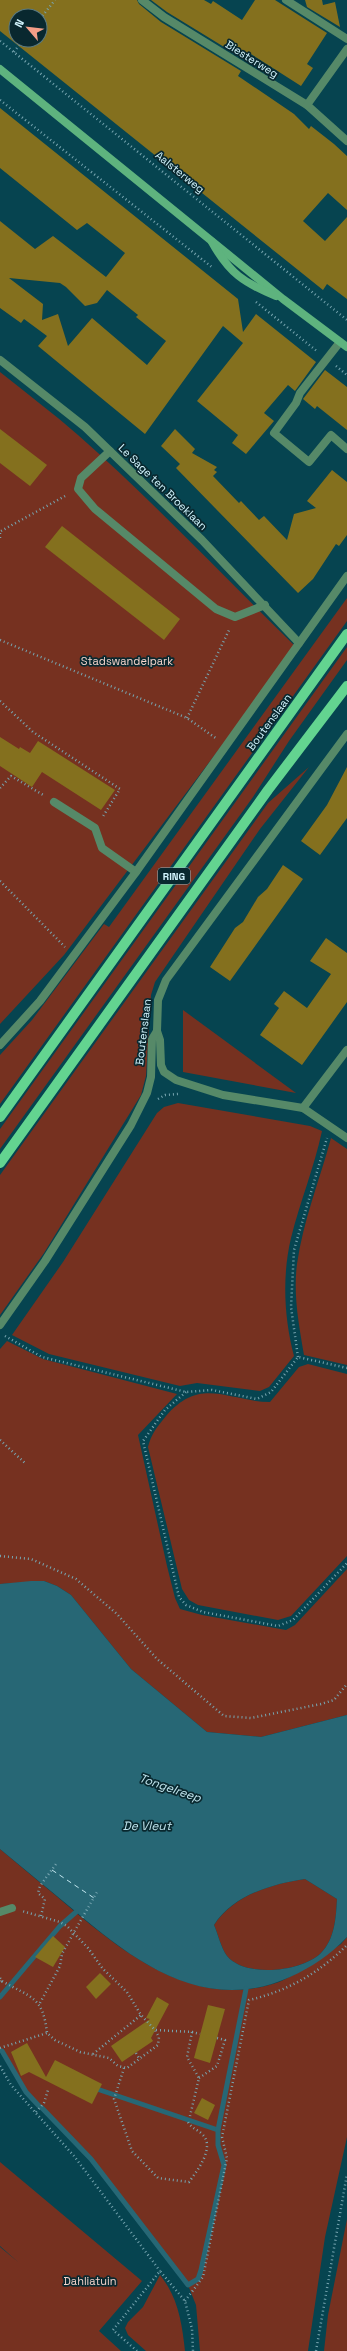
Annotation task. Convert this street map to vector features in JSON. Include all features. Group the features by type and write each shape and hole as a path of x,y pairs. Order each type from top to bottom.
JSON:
{"main road":[{"path":"0,69 210,238 283,299 347,347"},
{"path":"0,76 17,82"},
{"name":"Boutenslaan","path":"0,1117 347,634"},
{"name":"RING","path":"0,1163 268,790 347,686"}],"street":[{"name":"Biesterweg","path":"142,0 164,17 307,105 347,141"},
{"path":"286,0 347,39"},
{"path":"307,105 347,49"},
{"path":"340,342 300,393 296,403 274,433 309,462 331,435 347,449"},
{"name":"Le Sage ten Broeklaan","path":"0,360 85,427 110,450 202,540 300,642"},
{"path":"110,450 81,478 78,489 95,509 216,609 235,617 265,605"},
{"name":"Boutenslaan","path":"0,1045 40,1001 136,872 347,576"},
{"name":"Boutenslaan","path":"0,1325 45,1261 131,1125 147,1093 151,1077 152,1039 157,1031 158,1000 166,980 347,734"},
{"path":"54,802 95,828 102,848 136,872"},
{"path":"157,1031 160,1040 161,1065 164,1072 176,1080 223,1095 303,1108 347,1138"},
{"path":"303,1108 347,1050"},
{"path":"0,1912 12,1908"}],"path":[{"path":"48,9 55,0"},
{"name":"Aalsterweg","path":"0,41 347,320"},
{"path":"14,52 17,48"},
{"path":"0,100 215,269"},
{"path":"253,299 327,359"},
{"path":"0,538 1,531 78,489"},
{"path":"188,718 225,642 235,617"},
{"path":"0,640 188,718 226,746"},
{"path":"0,701 33,732 120,789 95,828"},
{"path":"0,788 11,776 54,802"},
{"path":"0,881 73,956"},
{"path":"0,1332 42,1357 186,1392 212,1390 257,1399 272,1392 298,1357 292,1307 294,1250 330,1126"},
{"path":"298,1357 347,1368"},
{"path":"186,1392 165,1410 143,1441 179,1597 186,1605 203,1612 278,1626 292,1620 347,1563"},
{"path":"0,1440 26,1464"},
{"path":"0,1556 31,1558 76,1579 117,1614 157,1659 224,1716 251,1718 313,1706 334,1700 347,1684"},
{"path":"41,1916 45,1899 38,1893 40,1886 56,1864"},
{"path":"40,2003 60,1966 62,1954 97,1892"},
{"path":"12,1908 60,1922 67,1926 88,1948 103,1969 127,1992 141,2015 156,2030 159,2037 158,2045 140,2060 124,2068 114,2099 132,2151 158,2178 190,2182 204,2160 207,2143 202,2134 190,2128 188,2122"},
{"path":"185,2301 203,2277 216,2216 227,2158 222,2137 249,2000 286,1988 326,1966 347,1945"},
{"path":"2,1981 40,2003 45,2018 47,2033 55,2040 80,2052 109,2058 124,2068"},
{"path":"92,2054 141,2015"},
{"path":"156,2030 192,2032 200,2034"},
{"path":"121,2032 124,2037"},
{"path":"190,2116 199,2078 187,2056 192,2032"},
{"path":"0,2048 47,2033"},
{"path":"199,2078 217,2066 225,2040 217,2038"},
{"path":"136,2053 140,2060"},
{"path":"0,2066 11,2085 74,2156 160,2271 185,2301 192,2329 193,2351"},
{"path":"36,2112 44,2103 48,2090"},
{"path":"316,2351 347,2174"},
{"path":"136,2351 112,2330 160,2271"}],"green space":[{"name":"Stadswandelpark","path":"0,372 59,419 106,460 161,512 296,647 64,955 0,1024"},
{"path":"347,598 347,621 0,1104 0,1055 32,1020 104,924 109,927"},
{"path":"347,647 347,660 289,741 253,797 0,1149 0,1129"},
{"path":"309,767 260,829 155,982 151,995 146,1076 141,1095 44,1253 0,1315 0,1175 268,803"},
{"path":"183,1010 296,1093 183,1072"},
{"path":"178,1103 310,1126 322,1131 291,1238 286,1267 286,1312 294,1356 269,1387 260,1391 197,1383 180,1386 49,1354 12,1335 63,1262 157,1113 164,1107"},
{"path":"331,1138 347,1149 347,1365 304,1355 296,1299 297,1264 303,1232"},
{"path":"7,1341 43,1359 177,1394 138,1435 167,1566 175,1598 180,1609 202,1615 286,1630 295,1625 347,1569 347,1715 261,1737 207,1732 131,1669 71,1595 57,1586 44,1581 0,1584 0,1349"},
{"path":"308,1364 347,1374 347,1556 291,1616 278,1620 198,1605 189,1600 182,1589 148,1447 151,1438 157,1427 166,1416 179,1404 191,1397 203,1394 215,1394 254,1401 270,1402 299,1367"},
{"path":"0,1849 96,1929 119,1946 143,1962 168,1975 194,1984 222,1989 250,1989 279,1982 302,1970 341,1944 347,1937 347,2137 325,2237 308,2351 200,2351 196,2305 188,2285 91,2159 26,2092 0,2047"},
{"path":"305,1879 337,1899 332,1935 321,1953 301,1965 274,1970 260,1970 247,1967 235,1963 227,1956 221,1945 214,1925 222,1915 232,1906 254,1893 279,1884"},
{"name":"Dahliatuin","path":"0,2162 142,2281 99,2331 121,2351 0,2351 0,2247 18,2262 0,2246"},
{"path":"347,2219 347,2351 324,2351 328,2315"},
{"path":"160,2275 175,2301 181,2320 185,2351 146,2351 128,2335 125,2328 128,2322 143,2307"}],"water":[{"name":"De Vleut","path":"44,1581 57,1586 71,1595 131,1669 207,1732 261,1737 347,1715 347,1937 341,1943 327,1955 306,1969 290,1977 259,1987 230,1990 201,1987 174,1978 148,1965 123,1949 0,1849 0,1584","holes":["305,1879 337,1899 334,1928 326,1947 321,1953 312,1959 301,1965 288,1968 260,1970 235,1963 225,1953 214,1925 222,1915 242,1899 267,1888 292,1881"]}],"building":[{"path":"0,0 137,0 139,4 161,22 241,71 238,76 294,114 309,129 311,126 347,156 347,210 328,193 303,221 325,241 347,217 347,299 327,284 323,290 21,48 48,48 48,8 8,8 8,37 0,31"},
{"path":"151,0 204,0 211,4 213,1 242,20 255,0 275,0 327,33 307,64 313,68 301,86 251,54 247,61 167,12"},
{"path":"305,0 322,0 323,5 335,2 340,27 307,7"},
{"path":"0,108 238,299 243,332 256,314 316,362 295,391 288,385 264,413 274,421 246,454 232,443 238,435 197,401 243,343 223,326 145,434 38,346 47,336 24,319 21,323 0,308 0,221 35,249 53,236 106,277 125,253 87,223 77,230 0,168","holes":["9,278 60,283 85,306 97,303 107,290 138,315 136,317 166,341 147,365 92,318 68,346 58,314 42,320 43,304"]},
{"path":"325,370 347,387 347,430 317,406 315,409 303,399"},
{"path":"0,429 47,465 30,486 0,463"},
{"path":"175,429 195,449 192,453 217,467 214,470 217,472 213,476 239,503 241,501 259,520 264,516 287,540 294,514 316,508 307,501 332,470 347,482 347,535 339,546 336,544 313,579 298,593 176,468 180,464 161,446"},
{"path":"62,526 180,619 164,640 45,547"},
{"path":"0,737 19,749 20,747 30,753 38,741 115,790 101,810 42,772 32,787 0,766"},
{"path":"347,767 347,818 320,855 301,841 327,805"},
{"path":"283,865 303,879 230,981 210,967 235,928 243,922 258,897 267,889"},
{"path":"326,938 347,953 347,1002 302,1065 260,1035 279,1008 274,1004 284,991 307,1008 331,974 310,961"},
{"path":"53,1936 65,1947 53,1967 35,1957"},
{"path":"100,1973 111,1984 96,1999 86,1987"},
{"path":"157,1997 169,2004 151,2038 153,2041 122,2062 111,2046 150,2019 146,2018"},
{"path":"208,2005 225,2009 210,2063 194,2058"},
{"path":"27,2043 46,2077 55,2060 102,2084 92,2104 29,2072 21,2076 11,2052"},
{"path":"202,2098 215,2105 208,2120 194,2113"}],"waterway":[{"path":"0,1997 60,1926 76,1912"},
{"path":"42,2108 91,2159 188,2285 198,2279 201,2270 224,2165 218,2145 218,2130 246,1989"},
{"path":"2,2051 26,2092 39,2106"},
{"path":"100,2090 218,2130"}],"ferry route":[{"path":"52,1870 94,1898"}],"water label":[{"name":"Tongelreep","path":"170,1788"}]}
